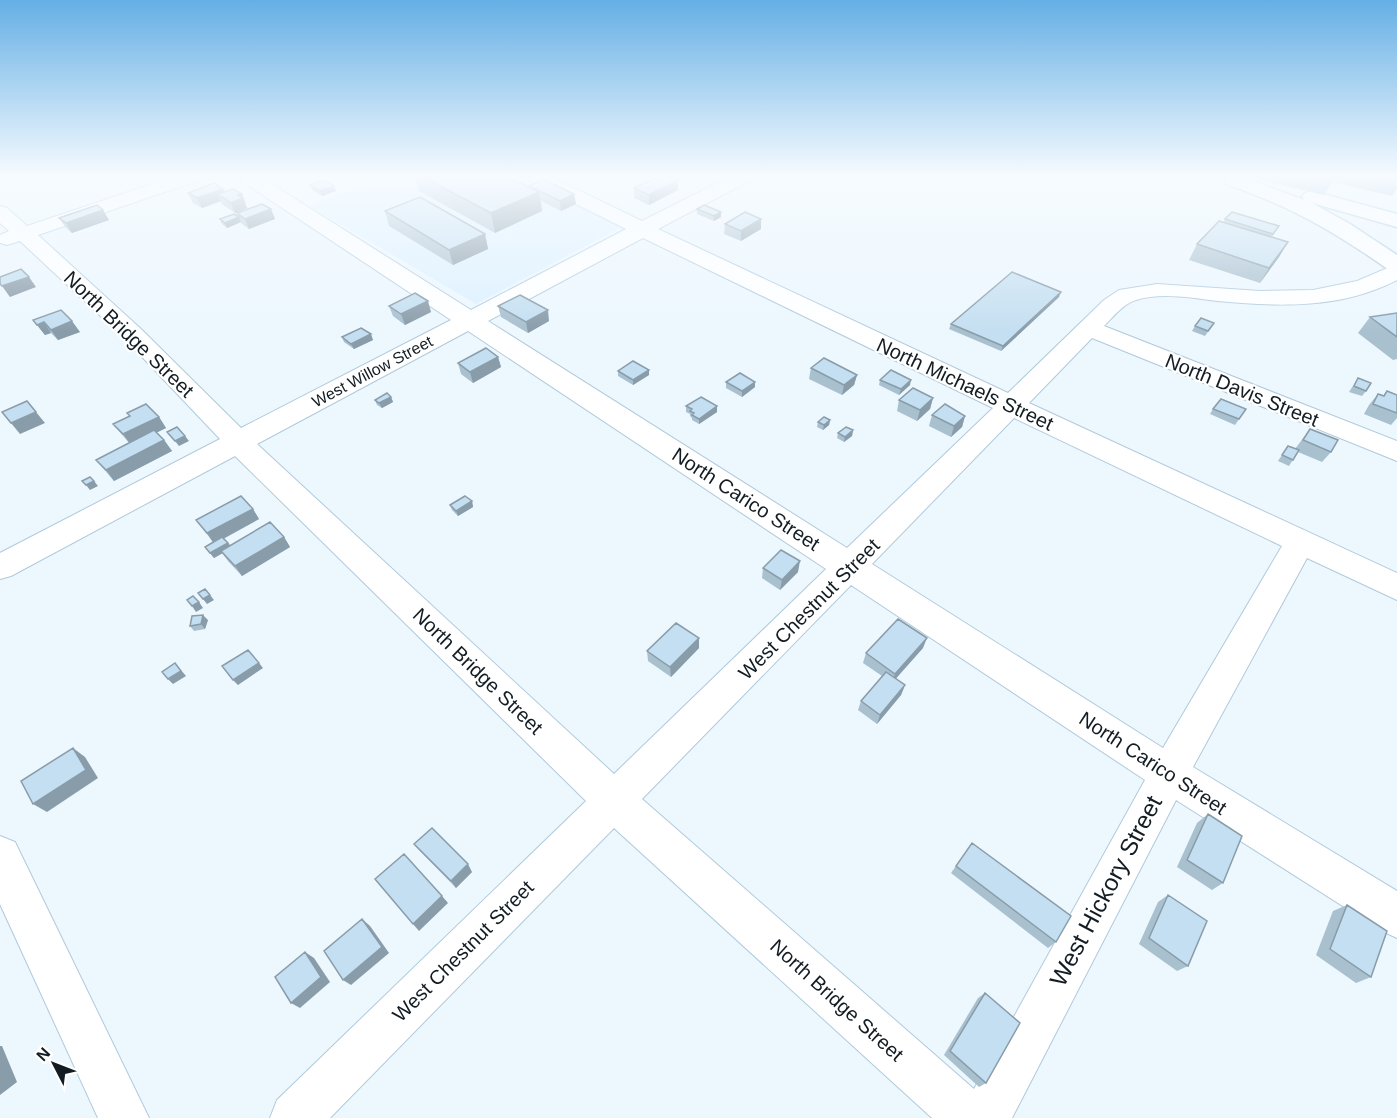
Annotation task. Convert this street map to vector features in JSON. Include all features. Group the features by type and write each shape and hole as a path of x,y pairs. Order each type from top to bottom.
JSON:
{"main road":[{"path":"1342,228 1397,265"}],"street":[{"name":"North Bridge Street","path":"17,228 133,334 238,442 614,801 969,1118"},
{"path":"0,242 40,228"},
{"name":"North Carico Street","path":"328,228 1169,774 1397,916"},
{"name":"West Willow Street","path":"0,567 643,228"},
{"name":"North Michaels Street","path":"643,228 732,274 1397,587"},
{"name":"West Chestnut Street","path":"295,1118 1112,305 1126,295 1173,291 1291,299 1344,293 1379,282 1397,271"},
{"name":"North Davis Street","path":"1088,327 1397,452"},
{"name":"West Hickory Street","path":"985,1118 1169,774 1301,540"},
{"path":"0,857 124,1118"}],"shaded area":[{"path":"348,228 619,228 476,304"}],"building":[{"path":"413,228 475,228 485,234 449,250"},
{"path":"1212,228 1243,228 1288,242 1269,268 1197,244"},
{"path":"1254,228 1277,228 1273,234"},
{"path":"21,269 29,277 2,286 0,284 0,277"},
{"path":"1012,272 1061,292 1003,346 951,324"},
{"path":"415,293 428,301 401,314 389,306"},
{"path":"520,295 548,310 526,322 498,306"},
{"path":"61,310 72,321 51,330 44,322 37,325 33,320"},
{"path":"1397,313 1397,337 1370,317"},
{"path":"1201,318 1214,323 1208,331 1195,326"},
{"path":"361,328 371,334 351,344 342,337"},
{"path":"486,348 498,357 470,372 458,363"},
{"path":"824,358 857,375 844,385 811,368"},
{"path":"633,361 649,370 633,380 618,371"},
{"path":"891,370 911,380 901,389 880,380"},
{"path":"740,373 755,382 742,391 726,382"},
{"path":"1358,378 1371,383 1366,391 1354,386"},
{"path":"913,388 933,398 920,410 899,400"},
{"path":"1387,391 1397,395 1397,413 1373,404 1378,394 1384,396"},
{"path":"387,393 391,397 379,403 375,400"},
{"path":"701,397 717,406 699,419 692,415 694,413 690,411 692,409 686,406"},
{"path":"1221,399 1246,409 1239,419 1213,409"},
{"path":"27,401 36,412 11,423 2,412"},
{"path":"146,404 159,417 123,434 113,424 130,416 127,413"},
{"path":"945,404 965,416 954,426 932,415"},
{"path":"824,417 830,420 824,425 818,422"},
{"path":"177,427 185,436 175,441 167,432"},
{"path":"846,427 853,430 845,437 838,433"},
{"path":"1310,429 1338,440 1331,452 1303,440"},
{"path":"154,430 164,440 106,470 96,460"},
{"path":"1288,446 1299,450 1293,460 1282,455"},
{"path":"90,477 94,481 86,485 82,481"},
{"path":"241,496 253,509 207,533 196,520"},
{"path":"465,496 472,501 456,511 450,505"},
{"path":"270,522 284,537 235,566 221,551"},
{"path":"222,537 228,543 210,553 205,547"},
{"path":"781,550 800,561 782,580 763,568"},
{"path":"205,589 210,595 203,599 198,593"},
{"path":"193,596 199,602 192,606 187,600"},
{"path":"203,615 201,624 190,626 192,616"},
{"path":"898,619 927,638 895,674 866,653"},
{"path":"676,623 699,638 670,667 647,651"},
{"path":"248,650 259,663 233,680 222,666"},
{"path":"175,663 181,671 168,679 162,672"},
{"path":"886,672 905,685 880,715 861,701"},
{"path":"73,748 86,770 33,804 21,781"},
{"path":"1208,814 1242,836 1223,883 1187,860"},
{"path":"432,828 468,864 451,881 414,844"},
{"path":"972,843 1071,916 1056,942 956,866"},
{"path":"404,854 442,896 413,924 375,879"},
{"path":"1168,895 1207,921 1188,966 1149,938"},
{"path":"1347,905 1387,931 1371,977 1330,949"},
{"path":"362,919 382,947 343,980 324,951"},
{"path":"305,952 321,977 291,1003 275,977"},
{"path":"985,993 1020,1023 986,1083 950,1051"}]}
